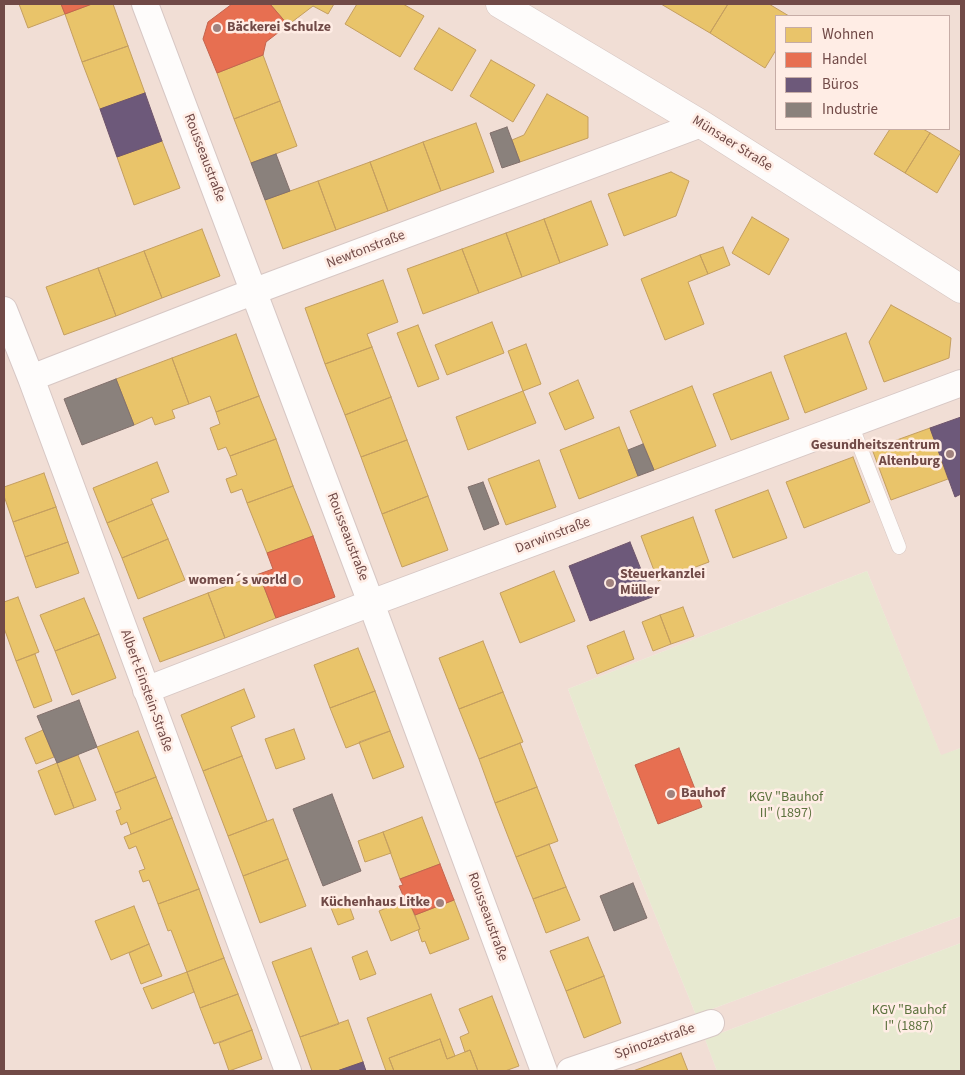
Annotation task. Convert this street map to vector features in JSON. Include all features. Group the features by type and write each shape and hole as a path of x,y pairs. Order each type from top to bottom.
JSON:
{"street":[{"name":"Münsaer Straße","path":"500,4 701,124 961,289"},
{"name":"Rousseaustraße","path":"152,7 254,291 372,603 544,1071"},
{"name":"Newtonstraße","path":"31,378 254,291 701,124"},
{"name":"Albert-Einstein-Straße","path":"4,310 31,378 288,1071"},
{"name":"Darwinstraße","path":"146,690 372,603 961,383"},
{"name":"Spinozastraße","path":"570,1071 711,1023"}],"lane":[{"path":"852,424 899,547"}],"shaded area":[{"path":"4,4 961,4 961,748 941,756 867,571 568,689 634,863 696,1015 961,916 961,943 705,1039 717,1071 4,1071"}],"green space":[{"name":"KGV \"Bauhof II\" (1897)","path":"867,571 941,755 961,748 961,916 696,1015 634,863 568,689"},
{"name":"KGV \"Bauhof I\" (1887)","path":"961,943 961,1071 717,1071 705,1039"}],"building: Wohnen":[{"path":"19,4 61,4 65,14 28,28"},
{"path":"92,4 113,4 128,46 82,62 65,14"},
{"path":"270,4 334,4 328,14 313,6 288,25"},
{"path":"357,4 403,4 424,16 400,57 345,24"},
{"path":"661,4 728,4 710,33"},
{"path":"728,4 769,4 787,15 775,15 775,52 765,68 710,33"},
{"path":"439,28 476,50 452,91 414,69"},
{"path":"128,46 145,93 100,109 82,62"},
{"path":"263,55 280,101 234,119 217,73"},
{"path":"491,60 535,85 513,122 470,96"},
{"path":"547,94 588,117 588,138 520,162 512,140 524,135"},
{"path":"280,101 297,146 251,163 234,119"},
{"path":"476,123 494,172 441,191 423,142"},
{"path":"889,130 925,130 930,133 905,173 874,154"},
{"path":"930,133 961,152 937,193 905,173"},
{"path":"162,141 180,188 134,205 117,157"},
{"path":"423,142 441,191 388,211 370,162"},
{"path":"370,162 388,211 336,230 318,181"},
{"path":"671,172 689,181 676,216 624,236 608,194"},
{"path":"318,181 336,230 283,249 265,200"},
{"path":"591,201 608,245 560,263 544,219"},
{"path":"752,217 789,239 769,275 732,253"},
{"path":"544,219 560,263 522,277 506,233"},
{"path":"202,229 220,276 162,298 144,251"},
{"path":"506,233 522,277 479,293 462,249"},
{"path":"723,247 730,265 708,274 700,255"},
{"path":"462,249 479,293 423,314 407,269"},
{"path":"144,251 162,298 116,316 98,268"},
{"path":"700,255 708,274 688,282 704,324 665,340 641,279"},
{"path":"98,268 116,316 64,335 46,287"},
{"path":"383,280 398,322 367,334 372,347 325,364 305,308"},
{"path":"891,305 951,338 949,358 884,382 869,342"},
{"path":"492,322 504,353 447,375 435,345"},
{"path":"418,325 439,379 418,387 397,333"},
{"path":"846,333 867,389 805,413 784,356"},
{"path":"236,334 259,396 216,412 210,396 189,404 172,358"},
{"path":"526,344 541,384 523,391 508,351"},
{"path":"372,347 391,397 345,415 325,364"},
{"path":"172,358 189,404 172,410 175,418 155,425 152,417 134,425 116,379"},
{"path":"771,372 789,419 731,440 713,394"},
{"path":"578,380 594,418 565,430 549,393"},
{"path":"692,386 716,446 654,470 630,411"},
{"path":"523,391 536,423 468,450 456,417"},
{"path":"259,396 276,439 230,456 226,447 218,450 210,428 220,424 216,412"},
{"path":"391,397 407,440 361,457 345,415"},
{"path":"619,427 638,476 579,499 560,450"},
{"path":"930,428 948,479 891,500 872,449"},
{"path":"276,439 293,486 247,503 242,489 231,493 226,479 237,475 230,456"},
{"path":"407,440 428,496 382,514 361,457"},
{"path":"853,457 870,502 804,528 786,482"},
{"path":"539,460 556,507 506,525 488,479"},
{"path":"157,462 169,492 151,499 153,504 107,523 93,488"},
{"path":"44,473 56,507 13,522 4,496 4,487"},
{"path":"293,486 313,536 267,553 247,503"},
{"path":"768,490 787,538 733,558 715,510"},
{"path":"428,496 448,550 402,567 382,514"},
{"path":"153,504 168,539 122,558 107,523"},
{"path":"56,507 68,542 25,557 13,522"},
{"path":"693,517 709,562 658,581 641,536"},
{"path":"168,539 185,580 138,599 122,558"},
{"path":"68,542 79,573 36,588 25,557"},
{"path":"554,571 575,621 520,643 500,593"},
{"path":"259,574 276,618 225,638 208,593"},
{"path":"208,593 225,638 160,662 143,618"},
{"path":"18,597 39,652 16,661 4,628 4,602"},
{"path":"84,598 99,634 55,651 40,615"},
{"path":"683,607 694,636 671,644 660,615"},
{"path":"660,615 671,644 653,651 642,622"},
{"path":"624,631 634,659 597,674 587,646"},
{"path":"99,634 116,678 72,695 55,651"},
{"path":"483,641 503,692 459,709 439,658"},
{"path":"358,648 375,691 330,708 314,665"},
{"path":"35,654 52,701 34,708 16,661"},
{"path":"244,689 255,717 231,727 242,756 203,771 181,715"},
{"path":"375,691 390,731 346,748 330,708"},
{"path":"503,692 523,742 479,759 459,709"},
{"path":"294,729 305,759 276,769 265,739"},
{"path":"43,730 54,757 36,764 25,738"},
{"path":"138,731 156,777 115,793 97,747"},
{"path":"390,731 404,767 373,779 359,742"},
{"path":"520,743 537,787 495,803 479,759"},
{"path":"78,755 96,800 74,808 57,763"},
{"path":"242,756 267,821 228,836 203,771"},
{"path":"57,763 74,808 55,815 38,771"},
{"path":"156,777 172,818 131,834 127,822 121,825 116,811 121,809 115,793"},
{"path":"537,787 558,841 516,857 495,803"},
{"path":"422,817 440,864 400,879 383,832"},
{"path":"172,818 199,889 158,904 149,880 143,882 139,871 145,869 136,846 129,849 124,837"},
{"path":"273,819 288,859 243,876 228,836"},
{"path":"383,832 391,853 365,862 358,841"},
{"path":"549,844 566,887 533,899 516,857"},
{"path":"288,859 306,906 260,923 243,876"},
{"path":"566,887 580,920 546,933 533,899"},
{"path":"199,889 224,958 187,972 171,930 168,931 158,904"},
{"path":"346,897 354,919 338,925 329,903"},
{"path":"408,899 420,929 391,941 379,911"},
{"path":"454,900 469,939 430,954 425,941 422,942 415,915"},
{"path":"134,906 149,944 111,960 95,921"},
{"path":"588,937 604,976 566,991 550,951"},
{"path":"149,944 162,976 141,984 129,953"},
{"path":"311,948 339,1024 300,1037 272,962"},
{"path":"367,951 376,974 360,980 352,957"},
{"path":"224,958 238,994 200,1008 187,972"},
{"path":"187,972 194,992 152,1009 143,988"},
{"path":"604,976 621,1023 584,1038 566,991"},
{"path":"238,994 252,1030 214,1044 200,1008"},
{"path":"431,994 455,1056 447,1059 440,1039 389,1058 394,1071 386,1071 367,1018"},
{"path":"492,996 519,1066 505,1071 478,1071 470,1050 465,1052 460,1037 469,1033 459,1009"},
{"path":"348,1020 363,1062 337,1071 312,1071 300,1037"},
{"path":"252,1030 262,1059 229,1071 219,1043"},
{"path":"440,1039 447,1059 470,1050 478,1071 394,1071 389,1058"},
{"path":"681,1053 688,1071 633,1071"}],"building: Handel":[{"path":"61,4 92,4 65,14"},
{"path":"232,4 270,4 288,25 266,42 263,55 217,73 203,39 208,22"},
{"path":"313,536 335,597 276,618 259,574 273,569 267,553"},
{"path":"679,748 702,807 658,824 635,765"},
{"path":"440,864 454,900 415,915 408,899 405,900 399,886 403,885 400,879"}],"building: Büros":[{"path":"145,93 162,141 117,157 100,109"},
{"name":"Gesundheitszentrum Altenburg","path":"961,417 961,494 955,497 930,428"},
{"path":"630,542 652,597 590,621 569,566"},
{"path":"363,1062 366,1071 337,1071"}],"building: Industrie":[{"path":"507,127 520,162 502,168 490,133"},
{"path":"276,154 290,191 265,200 251,163"},
{"path":"116,379 134,425 82,445 64,399"},
{"path":"643,444 654,470 638,476 628,450"},
{"path":"483,482 499,524 484,530 468,487"},
{"path":"79,700 97,747 57,763 37,716"},
{"path":"332,794 361,871 323,886 293,809"},
{"path":"633,883 647,918 614,931 600,896"}],"place":[{"name":"Bäckerei Schulze","path":"217,28"},
{"name":"Gesundheitszentrum Altenburg","path":"950,454"},
{"name":"women´s world","path":"297,581"},
{"name":"Steuerkanzlei Müller","path":"610,583"},
{"name":"Bauhof","path":"671,794"},
{"name":"Küchenhaus Litke","path":"440,903"}]}
